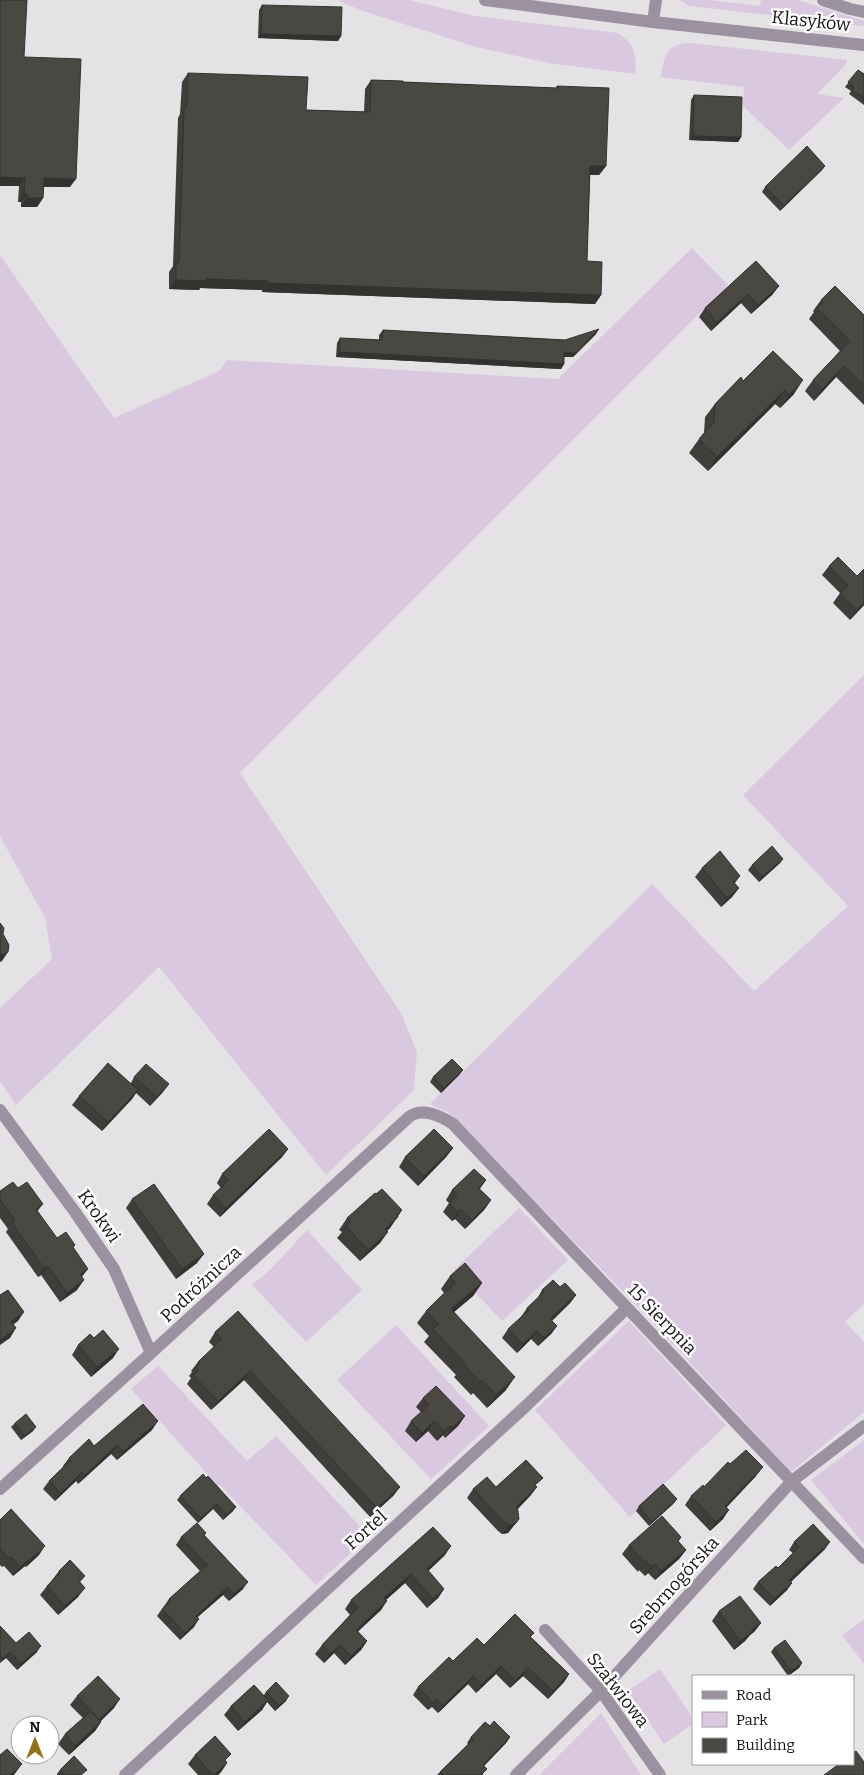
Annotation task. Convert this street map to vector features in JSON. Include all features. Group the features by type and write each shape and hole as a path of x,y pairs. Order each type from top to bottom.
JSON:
{"street":[{"name":"Klasyków","path":"485,0 653,22 864,45"},
{"path":"653,22 656,0"},
{"path":"823,0 864,12"},
{"name":"Krokwi","path":"0,1110 75,1212 114,1269 152,1353"},
{"name":"Podróżnicza","path":"0,1489 152,1353 409,1117 415,1113 428,1113"},
{"name":"15 Sierpnia","path":"428,1113 442,1117 453,1124 864,1558"},
{"name":"Fortel","path":"125,1775 513,1418 627,1308"},
{"name":"Srebrnogórska","path":"516,1775 600,1691 792,1481 864,1426"},
{"name":"Szałwiowa","path":"546,1630 600,1691 660,1775"}],"green space":[{"path":"337,0 409,0 475,16 618,33 629,42 634,50 636,74 554,64 476,47 360,10"},
{"path":"680,0 710,0 760,6 761,0 798,0 864,21 864,26 689,6"},
{"path":"691,43 847,60 846,64 817,94 844,98 789,150 743,106 744,87 661,77 665,57 671,48"},
{"path":"692,248 728,285 240,773 401,1013 417,1052 414,1090 326,1175 159,967 16,1105 0,1081 0,1008 52,959 45,918 0,836 0,255 114,418 219,371 227,360 558,379"},
{"path":"864,675 864,1304 845,1322 864,1342 864,1412 791,1472 639,1308 449,1113 430,1104 652,884 754,991 848,906 743,795"},
{"path":"519,1208 568,1260 502,1321 454,1270"},
{"path":"307,1230 362,1290 306,1342 252,1285 270,1270"},
{"path":"629,1321 726,1425 630,1517 535,1410"},
{"path":"396,1325 489,1426 431,1479 337,1380"},
{"path":"158,1366 247,1461 276,1436 369,1536 316,1585 220,1485 218,1486 131,1389"},
{"path":"864,1440 864,1544 811,1480"},
{"path":"864,1619 864,1664 842,1635"},
{"path":"660,1669 692,1717 692,1725 664,1744 628,1691"},
{"path":"601,1713 641,1775 539,1775"}],"building":[{"path":"0,0 27,0 24,57 81,59 76,179 44,178 43,198 27,198 27,194 24,194 25,178 0,177"},
{"path":"262,5 342,7 341,36 261,34"},
{"path":"858,70 864,74 864,98 852,90 854,87 848,82"},
{"path":"188,73 308,77 306,110 370,112 371,80 557,88 557,86 609,88 606,166 590,166 587,261 602,262 601,295 268,283 268,281 176,280 176,262 179,262 184,109 187,106"},
{"path":"694,95 742,97 741,137 693,136"},
{"path":"807,146 825,166 784,206 765,187"},
{"path":"756,261 779,286 758,305 748,294 717,322 705,308"},
{"path":"835,286 864,315 864,385 844,366 822,389 813,380 850,341 817,308 823,302 821,300"},
{"path":"599,329 576,353 564,352 564,364 340,352 340,338 382,340 383,330 565,340"},
{"path":"773,351 803,380 789,395 785,390 717,457 699,439 714,422 715,404 741,377 743,381"},
{"path":"838,557 857,576 864,569 864,603 857,610 840,594 848,585 829,566"},
{"path":"772,846 783,859 762,877 752,865"},
{"path":"720,851 740,876 733,882 739,888 727,898 702,868"},
{"path":"0,923 4,928 3,934 9,945 8,952 3,955 0,954"},
{"path":"452,1059 463,1070 444,1088 433,1077"},
{"path":"108,1063 138,1090 108,1122 79,1096"},
{"path":"146,1064 169,1084 157,1097 134,1077"},
{"path":"269,1129 288,1149 226,1208 213,1195 228,1181 222,1174"},
{"path":"434,1129 453,1148 424,1176 405,1157"},
{"path":"474,1169 486,1180 478,1188 491,1200 472,1220 461,1209 458,1212 449,1203 457,1195 452,1190"},
{"path":"13,1182 18,1188 27,1182 43,1204 36,1209 57,1238 66,1232 75,1245 73,1247 88,1269 80,1274 84,1280 67,1293 48,1266 44,1268 12,1223 15,1221 0,1199 0,1191"},
{"path":"154,1184 204,1254 182,1269 132,1199"},
{"path":"382,1189 402,1210 397,1215 398,1217 385,1229 388,1232 368,1250 346,1226 351,1221 347,1218"},
{"path":"465,1263 482,1283 451,1309 515,1377 496,1395 482,1380 480,1382 433,1329 439,1324 426,1311 455,1283 450,1276"},
{"path":"553,1280 560,1287 565,1283 576,1295 550,1319 557,1326 544,1338 537,1331 523,1344 508,1329 529,1310 527,1308 544,1292 542,1290"},
{"path":"8,1290 24,1312 11,1321 16,1328 0,1340 0,1295"},
{"path":"238,1311 400,1487 377,1508 250,1371 218,1401 193,1375 198,1370 196,1367 199,1364 198,1362 222,1339 215,1332"},
{"path":"103,1330 119,1349 97,1367 78,1345 90,1334 94,1338"},
{"path":"436,1386 465,1416 452,1428 449,1426 444,1431 434,1421 422,1433 411,1421 429,1405 423,1398"},
{"path":"143,1404 158,1421 123,1452 117,1445 85,1475 82,1472 61,1493 49,1481 89,1439 94,1446"},
{"path":"26,1414 36,1427 24,1436 15,1423"},
{"path":"746,1450 763,1467 725,1506 729,1510 716,1522 691,1496 703,1485 704,1487 728,1462 730,1464"},
{"path":"526,1460 543,1478 535,1485 537,1487 517,1506 519,1519 515,1524 509,1525 473,1489 487,1477 496,1487"},
{"path":"203,1474 206,1478 208,1476 236,1507 226,1515 217,1504 201,1518 180,1496"},
{"path":"663,1484 677,1499 652,1522 639,1506"},
{"path":"11,1509 45,1546 20,1567 0,1549 0,1520"},
{"path":"662,1516 681,1537 678,1541 686,1550 661,1571 655,1564 651,1567 646,1561 644,1562 629,1545"},
{"path":"197,1523 206,1533 204,1535 248,1582 234,1594 228,1587 196,1616 199,1619 185,1633 162,1609 171,1601 169,1599 207,1565 181,1537"},
{"path":"813,1524 830,1542 789,1580 792,1583 774,1599 758,1582 776,1566 778,1568 799,1547 794,1542"},
{"path":"433,1527 451,1546 427,1569 444,1589 433,1599 411,1574 384,1598 387,1601 356,1630 367,1641 351,1656 340,1645 330,1654 322,1645 358,1607 351,1600"},
{"path":"70,1560 85,1576 79,1581 85,1588 65,1606 47,1586"},
{"path":"740,1596 761,1623 740,1641 719,1611"},
{"path":"515,1614 534,1633 530,1637 569,1674 553,1691 528,1668 515,1681 501,1666 481,1685 473,1676 443,1706 437,1699 433,1703 418,1687 449,1657 453,1661 477,1638 484,1645"},
{"path":"0,1626 16,1643 29,1632 41,1646 21,1664 10,1652 3,1659 0,1655"},
{"path":"785,1640 802,1663 791,1671 774,1648"},
{"path":"98,1676 120,1699 99,1720 77,1696"},
{"path":"276,1682 289,1696 279,1706 266,1692"},
{"path":"254,1685 268,1700 245,1722 231,1706"},
{"path":"91,1711 101,1722 75,1746 65,1734"},
{"path":"494,1721 510,1737 483,1765 487,1769 481,1775 443,1775 440,1772 474,1739 471,1737 485,1722 490,1726"},
{"path":"215,1736 231,1754 225,1760 227,1763 213,1775 195,1755"},
{"path":"7,1749 10,1752 10,1765 21,1765 10,1775 0,1775 0,1755"},
{"path":"856,1751 864,1762 864,1775 824,1775 838,1765 854,1765 854,1752"},
{"path":"74,1756 87,1770 81,1775 65,1775 60,1770"}]}
